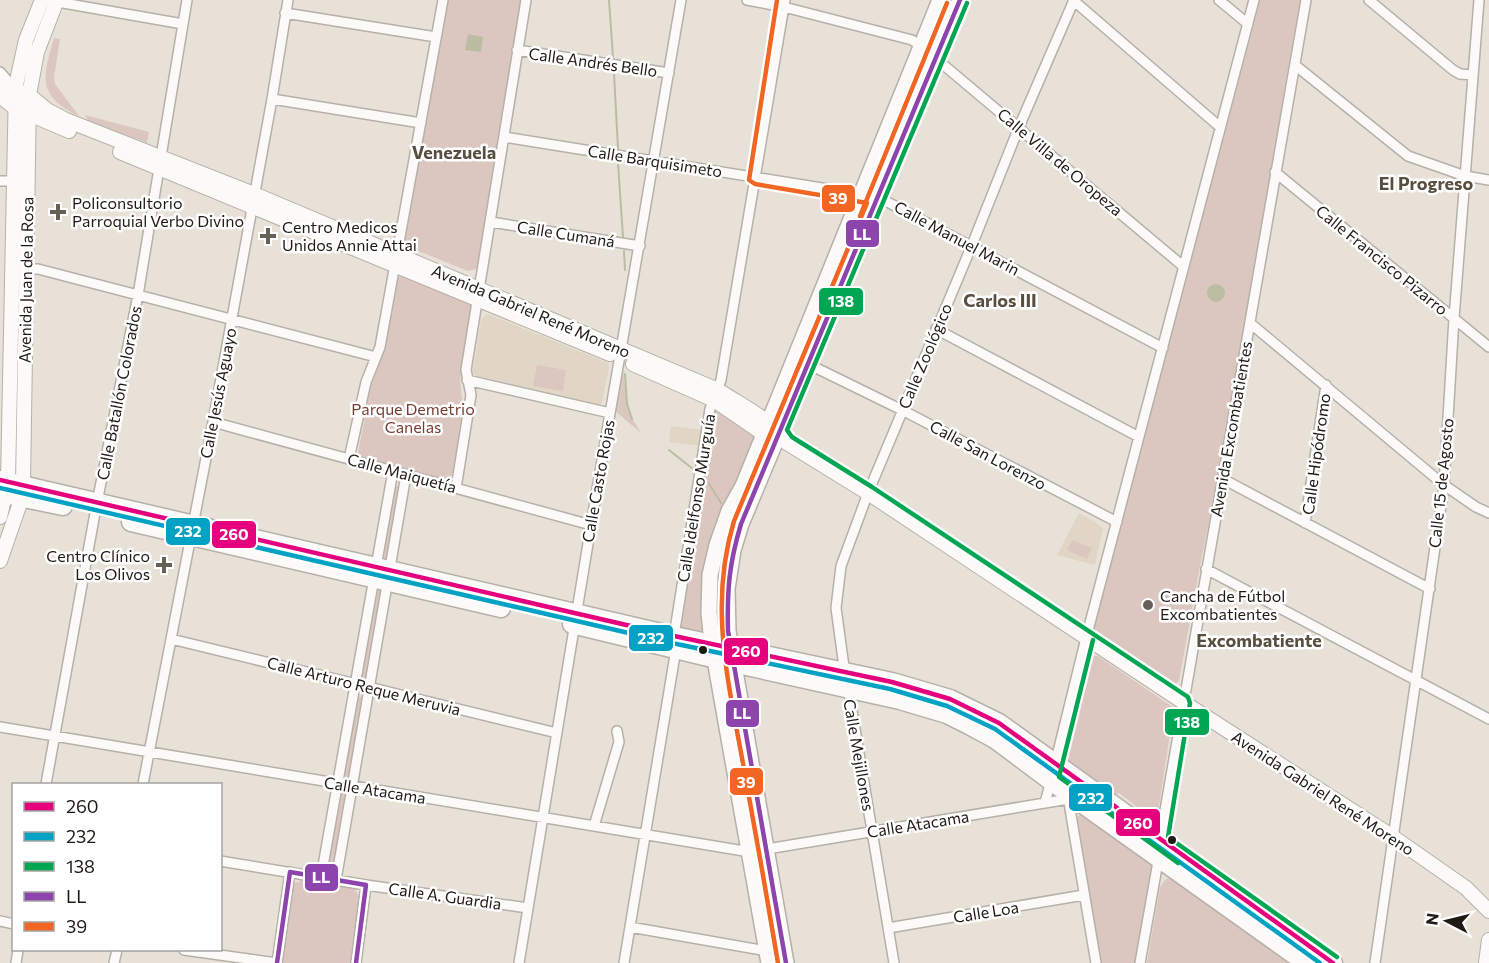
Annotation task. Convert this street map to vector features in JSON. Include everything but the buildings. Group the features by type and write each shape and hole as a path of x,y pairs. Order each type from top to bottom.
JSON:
{"highway":[{"path":"10,488 723,653 846,680 928,691 999,723 1053,773 1160,849 1333,963"},
{"path":"1053,773 1070,797 1160,849 1306,963"}],"main road":[{"path":"768,957 750,852 723,653 727,589 733,550 861,194 940,0"},
{"path":"800,361 878,197 960,0"},
{"path":"723,653 767,849 786,963"}],"street":[{"name":"Avenida Juan de la Rosa","path":"14,181 28,114 18,72 26,40 42,0"},
{"name":"Calle Batallón Colorados","path":"46,783 96,508 138,295 188,0"},
{"name":"Calle Jesús Aguayo","path":"143,783 232,320 288,0"},
{"path":"349,459 366,382 376,357 443,0"},
{"path":"456,488 471,395 466,370 526,0"},
{"name":"Calle Casto Rojas","path":"519,963 681,0"},
{"name":"Calle Villa de Oropeza","path":"747,0 785,4 912,40 1184,267"},
{"path":"1074,0 1221,127"},
{"name":"Calle Zoológico","path":"846,680 838,628 837,590 841,566 902,410 1074,0"},
{"path":"1219,0 1248,24"},
{"path":"1046,803 1086,638 1254,0"},
{"name":"Avenida Excombatientes","path":"1140,963 1206,568 1306,0"},
{"path":"1369,0 1453,70 1460,74 1473,75"},
{"name":"Calle 15 de Agosto","path":"1375,963 1444,485 1454,318 1479,0"},
{"name":"Avenida Juan de la Rosa","path":"0,561 10,488 16,277 15,108 37,52 53,1"},
{"path":"53,1 183,24"},
{"name":"Calle Idelfonso Murguía","path":"624,963 710,409 716,395 785,4"},
{"path":"285,13 436,37"},
{"name":"Calle Andrés Bello","path":"517,50 669,73"},
{"path":"1294,65 1408,156 1465,176 1489,180"},
{"path":"0,72 22,92"},
{"name":"Avenida Gabriel René Moreno","path":"0,85 22,92 66,120 160,163"},
{"name":"Avenida Gabriel René Moreno","path":"0,96 15,108 28,114 253,200 716,395 1393,837 1466,888 1489,911"},
{"path":"272,99 421,123"},
{"name":"Calle Barquisimeto","path":"504,137 878,197"},
{"name":"Calle Francisco Pizarro","path":"1275,172 1489,347"},
{"name":"Calle Manuel Marin","path":"878,197 1163,348"},
{"name":"Calle Cumaná","path":"491,222 640,246"},
{"path":"16,277 38,269 376,357"},
{"name":"Avenida Juan de la Rosa","path":"0,517 10,488 6,370 16,277"},
{"path":"1250,322 1444,485 1489,513"},
{"path":"936,329 1139,437"},
{"name":"Calle San Lorenzo","path":"800,361 902,410 1117,522"},
{"path":"467,380 610,413"},
{"name":"Calle Hipódromo","path":"1305,524 1326,385"},
{"name":"Calle Maiquetía","path":"213,422 591,525"},
{"path":"336,880 370,688 393,471"},
{"path":"321,877 356,685 406,475"},
{"path":"1222,479 1430,589"},
{"path":"1206,568 1489,718"},
{"name":"Calle Arturo Reque Meruvia","path":"171,639 557,733"},
{"name":"Calle Mejillones","path":"846,680 894,963"},
{"name":"Calle Atacama","path":"0,727 750,852"},
{"path":"594,826 619,742 617,731"},
{"path":"1070,797 1096,963"},
{"name":"Calle Atacama","path":"767,849 1046,803 1070,797"},
{"name":"Calle A. Guardia","path":"222,861 528,908"},
{"path":"191,951 277,963 290,872"},
{"path":"356,963 366,885"},
{"name":"Avenida Gabriel René Moreno","path":"1466,888 1489,893"},
{"name":"Calle Loa","path":"888,928 1084,895"},
{"path":"630,927 768,957"},
{"path":"1486,963 1489,940"}],"shaded area":[{"path":"468,34 483,37 481,52 465,50"},
{"path":"1212,284 1220,284 1225,289 1223,300 1212,302 1207,297 1207,289"},
{"path":"486,315 608,363 600,405 474,375 481,320"},
{"path":"671,426 703,430 701,446 669,442"},
{"path":"1079,513 1103,529 1095,565 1057,555"}],"green space":[{"path":"446,0 521,0 479,265 476,269 468,271 411,248 404,239"},
{"path":"1260,0 1300,0 1218,477 1179,681 1173,686 1094,635 1093,627"},
{"path":"54,38 60,39 55,84 79,116 55,101 46,84 47,63"},
{"path":"922,65 925,68 874,191 871,191 869,189"},
{"path":"85,115 149,132 147,143 88,121"},
{"name":"Parque Demetrio Canelas","path":"401,275 472,304 460,381 463,408 453,472 451,476 442,480 364,459 358,453 371,386 383,354 397,279"},
{"path":"537,365 566,370 563,391 533,386"},
{"path":"623,370 628,411 641,433 614,410"},
{"path":"717,408 753,432 754,437 734,488 704,633 679,628 713,411"},
{"path":"396,486 400,486 387,563 383,562"},
{"path":"746,491 725,643 718,641 717,570 727,529"},
{"path":"1072,540 1092,548 1087,559 1067,550"},
{"path":"378,589 383,590 367,679 362,678"},
{"path":"1098,656 1174,708 1157,819 1152,822 1138,816 1136,806 1119,793 1110,796 1063,759 1087,661"},
{"path":"358,696 364,698 350,778 343,776"},
{"path":"341,792 346,793 332,871 327,870"},
{"path":"1083,814 1153,863 1136,963 1101,963 1077,824 1078,816"},
{"path":"1171,878 1290,963 1147,963 1160,887 1166,879"},
{"path":"303,880 355,889 359,897 350,963 280,963 291,890 293,884"}],"waterway":[{"path":"609,0 613,57"},
{"path":"614,73 618,149"},
{"path":"618,163 623,237"},
{"path":"624,251 625,270"},
{"path":"625,374 627,404 632,419"},
{"path":"669,450 693,469"},
{"path":"708,482 721,503"},
{"path":"727,545 729,530"},
{"path":"720,583 725,553"},
{"path":"720,595 721,625"},
{"path":"727,673 757,843"},
{"path":"760,862 777,963"}],"transit line":[{"name":"39","path":"777,0 749,180 755,184 867,203 734,521 726,553 722,584 727,676 778,963"},
{"name":"LL","path":"786,963 728,631 731,565 741,524 960,0"},
{"name":"39","path":"860,216 947,3"},
{"name":"138","path":"967,3 787,430 792,437 872,487 1188,697 1190,703 1168,837 1337,957"},
{"name":"260","path":"0,480 674,636 892,682 950,699 999,723 1333,963"},
{"name":"232","path":"0,488 672,643 890,689 947,706 995,729 1320,963"},
{"name":"138","path":"1093,640 1059,777 1178,863"},
{"name":"LL","path":"277,963 290,872 366,885 356,963"}],"place":[{"name":"Policonsultorio Parroquial Verbo Divino","path":"58,212"},
{"name":"Centro Medicos Unidos Annie Attai","path":"268,236"},
{"name":"Centro Clínico Los Olivos","path":"164,565"},
{"name":"Cancha de Fútbol Excombatientes","path":"1148,605"}],"district":[{"name":"Venezuela","path":"454,153"},
{"name":"El Progreso","path":"1426,184"},
{"name":"Carlos III","path":"1000,301"},
{"name":"Excombatiente","path":"1259,641"}]}
